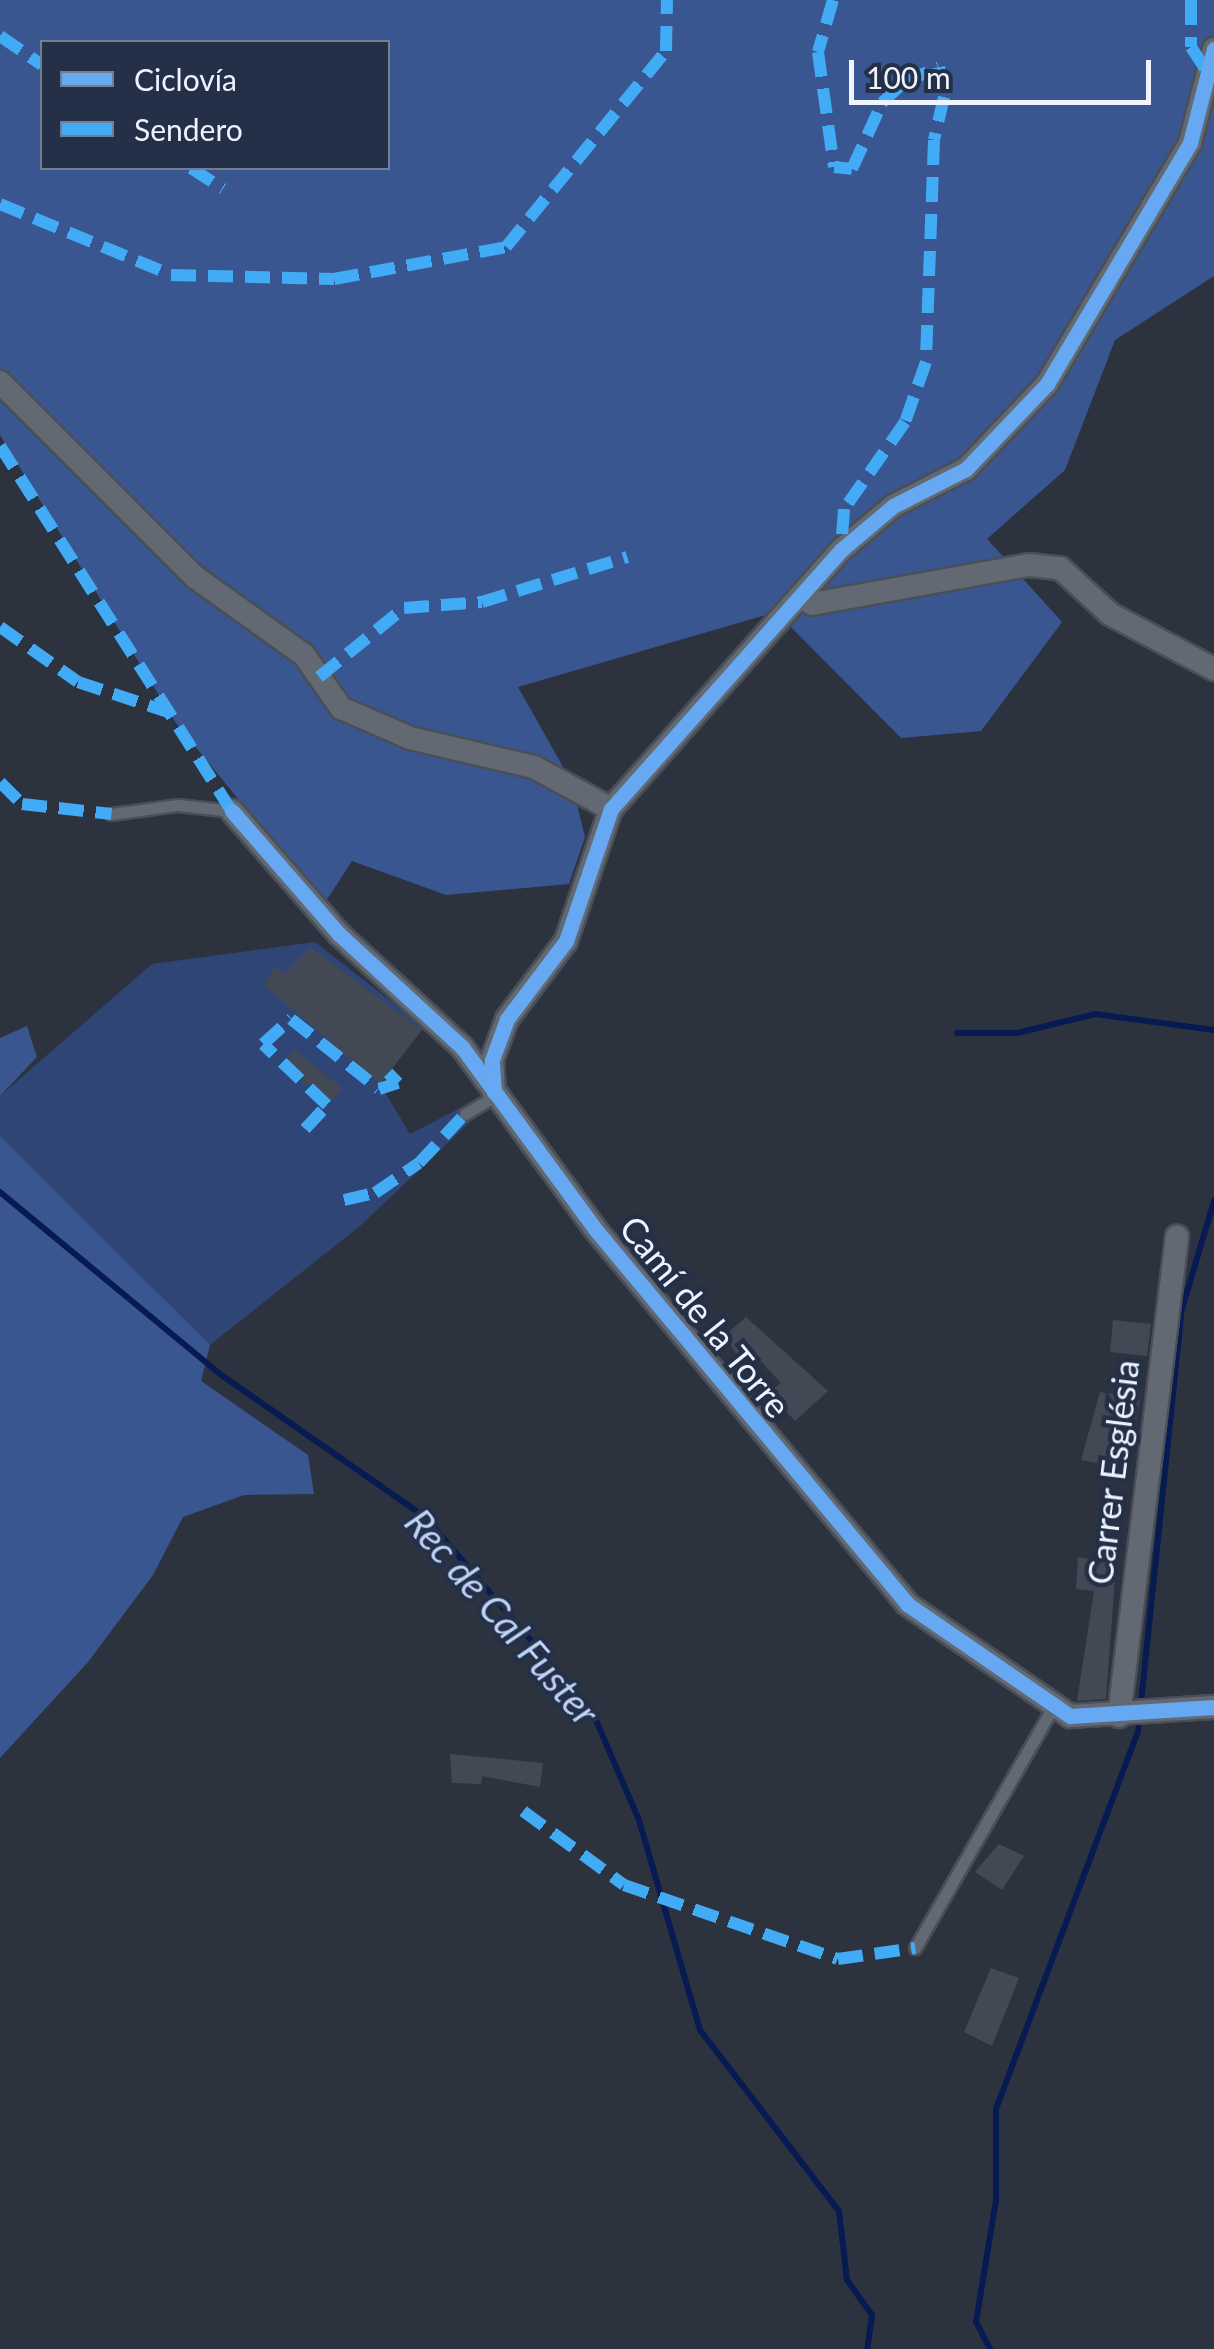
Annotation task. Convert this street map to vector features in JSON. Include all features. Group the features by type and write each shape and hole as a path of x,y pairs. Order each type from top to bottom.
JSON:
{"street":[{"path":"495,1096 492,1060 507,1019 566,941 611,809 802,595 893,506 966,469 1047,384 1190,143 1214,49"},
{"path":"0,382 195,578 304,655 341,708 410,738 534,767 611,809"},
{"path":"802,595 812,604 1030,565 1060,568 1110,614 1214,669"},
{"name":"Camí de la Torre","path":"232,812 339,934 462,1048 495,1096 872,1568 1052,1709"},
{"name":"Carrer Església","path":"1119,1716 1177,1236"},
{"path":"1052,1709 1119,1716 1214,1707"}],"lane":[{"path":"112,814 178,805 232,812"},
{"path":"465,1114 495,1096"},
{"path":"915,1948 1052,1709"}],"shaded area":[{"path":"0,0 1214,0 1214,276 1115,340 1065,470 987,539 1062,622 981,731 901,738 776,612 518,687 571,781 585,837 569,884 446,895 352,861 324,904 176,723 0,435"},
{"path":"315,942 424,1027 380,1084 410,1134 460,1108 470,1122 360,1226 210,1345 0,1136 0,1096 152,964"},
{"path":"27,1026 37,1057 0,1096 0,1038"},
{"path":"0,1136 210,1345 201,1381 308,1455 314,1494 244,1495 183,1517 153,1575 88,1662 0,1758"}],"building":[{"path":"310,947 422,1030 380,1084 264,985 274,967 285,973"},
{"path":"294,1050 342,1088 330,1103 282,1065"},
{"path":"746,1317 828,1391 795,1421 768,1392 781,1383 758,1358 744,1365 724,1336"},
{"path":"1113,1320 1151,1324 1147,1356 1110,1352"},
{"path":"1100,1392 1140,1399 1128,1469 1081,1460"},
{"path":"1078,1557 1116,1564 1106,1699 1077,1701 1094,1591 1076,1589"},
{"path":"450,1754 543,1763 540,1787 482,1776 481,1784 452,1783"},
{"path":"999,1844 1024,1856 1002,1890 975,1872"},
{"path":"991,1968 1019,1978 992,2046 964,2032"}],"waterway":[{"path":"957,1033 1017,1033 1095,1014 1214,1030"},
{"name":"Rec de Cal Fuster","path":"0,1192 220,1374 425,1517 592,1711 639,1820 700,2030 839,2211 847,2280 872,2315 867,2349"},
{"path":"990,2349 976,2322 996,2200 996,2109 1138,1732 1182,1309 1214,1201"}],"marked path":[{"path":"0,204 171,275 334,279 506,247 666,51 667,0"},
{"path":"833,0 818,52 834,167 852,169 882,103 904,82 939,67 944,97 934,140 926,362 905,422 844,509 841,550"},
{"path":"1191,0 1191,47 1208,73"},
{"path":"0,36 40,64"},
{"path":"194,170 223,189"},
{"path":"0,446 232,811"},
{"path":"319,677 404,608 482,602 627,557"},
{"path":"0,627 78,682 168,712"},
{"path":"0,782 22,804 111,814"},
{"path":"305,1129 327,1105 263,1044 291,1019 379,1089 398,1083 388,1073"},
{"path":"344,1200 375,1193 419,1163 465,1114"},
{"path":"523,1811 624,1885 838,1959 915,1948"}],"cycle path":[{"path":"494,1092 492,1060 507,1019 566,941 611,809 841,550 893,506 966,469 1047,384 1190,143 1214,49"},
{"path":"232,811 339,934 462,1047 595,1229 907,1604 1070,1716 1214,1707"}]}
